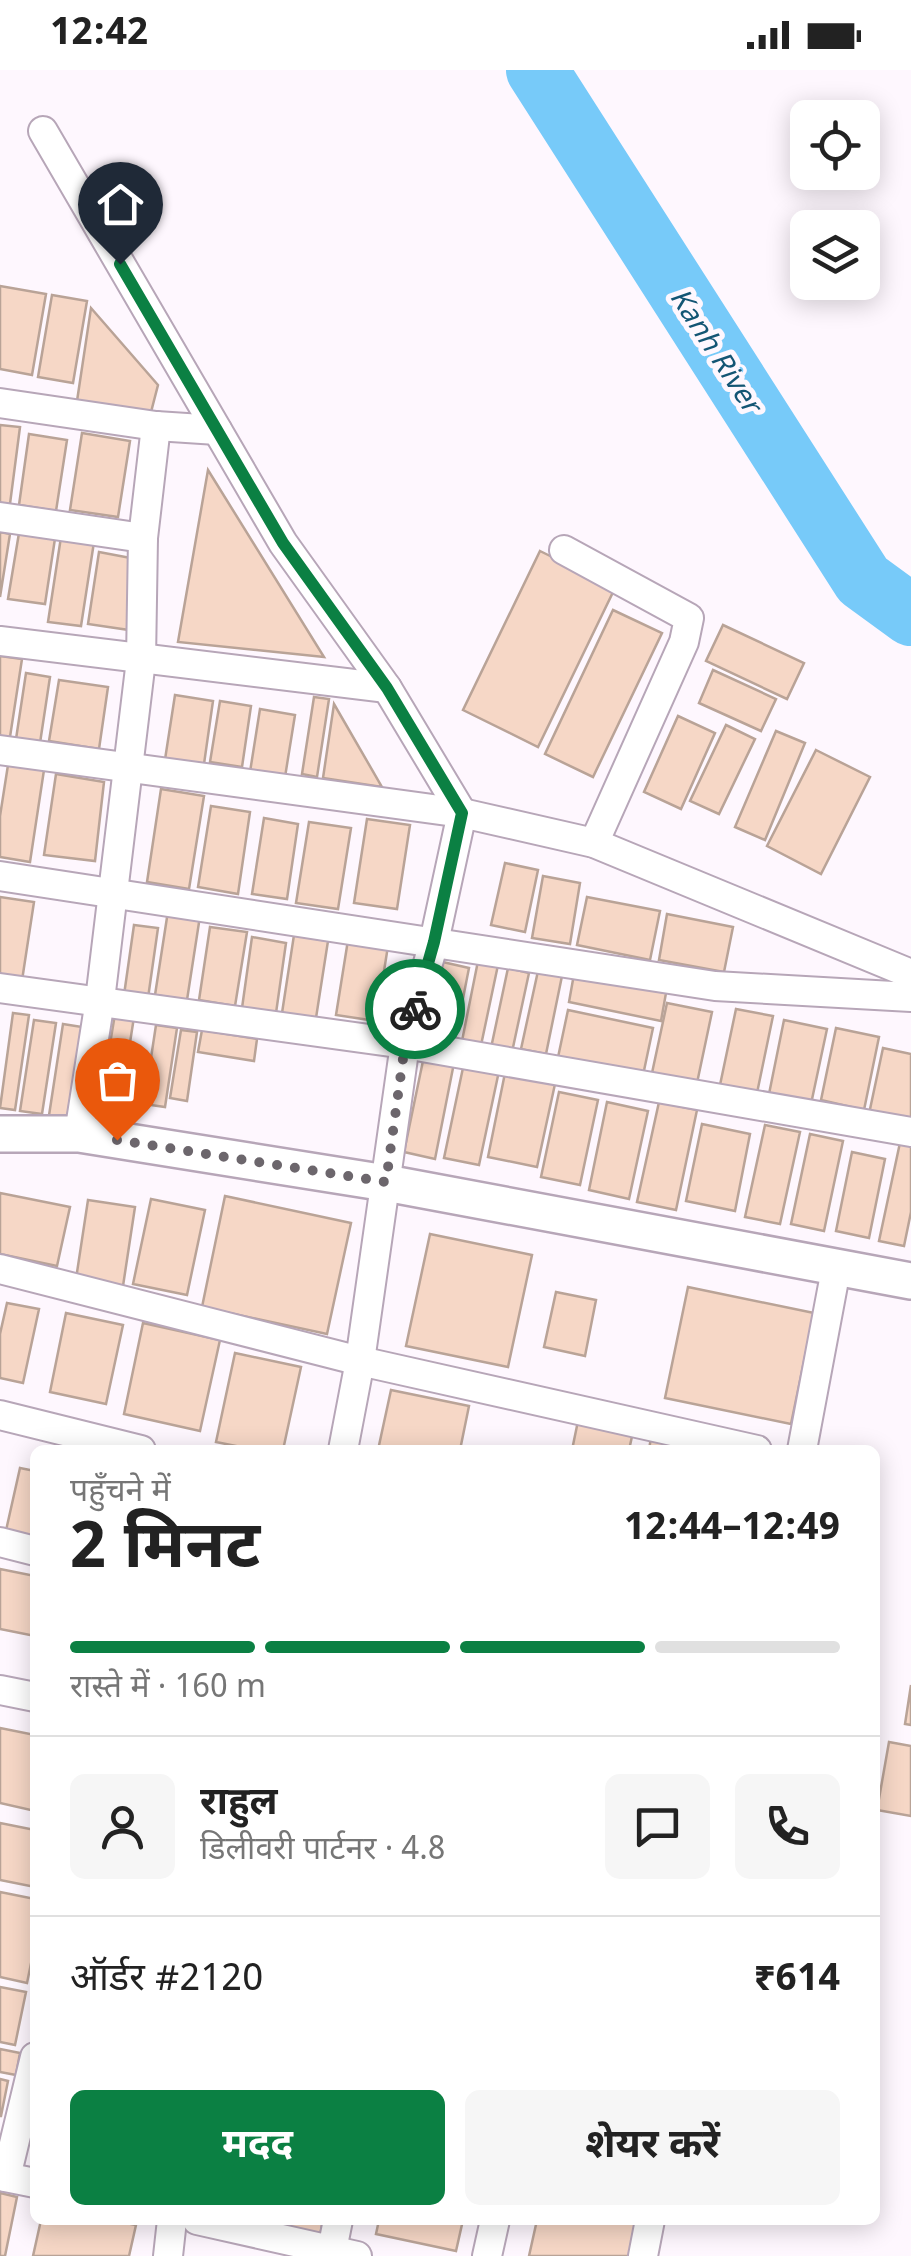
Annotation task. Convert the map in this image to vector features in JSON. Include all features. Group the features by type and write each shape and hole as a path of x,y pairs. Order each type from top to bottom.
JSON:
{"street":[{"path":"43,131 283,543 387,688 462,813 434,942 405,1044 360,1360 344,1445"},
{"path":"0,403 156,426 217,430"},
{"path":"79,1134 100,1000 140,660 143,538 156,426"},
{"path":"0,517 143,538"},
{"path":"564,550 689,618 684,642 594,843"},
{"path":"0,641 387,688"},
{"path":"0,750 462,813 594,843 911,974"},
{"path":"0,876 715,986 911,997"},
{"path":"0,988 405,1044 911,1132"},
{"path":"0,1134 79,1134 386,1182 911,1281"},
{"path":"803,1445 836,1268"},
{"path":"0,1269 360,1360 735,1445"},
{"path":"0,1415 120,1445"},
{"path":"0,1542 30,1550"},
{"path":"0,1690 30,1697"},
{"path":"30,2076 3,2176 30,2183"},
{"path":"168,2256 171,2225"},
{"path":"219,2225 344,2253 339,2225"},
{"path":"488,2256 494,2225"},
{"path":"643,2256 649,2225"}],"building":[{"path":"0,286 46,294 32,375 0,369"},
{"path":"52,295 87,301 73,383 38,377"},
{"path":"91,308 158,385 151,412 77,401"},
{"path":"0,425 20,427 10,504 0,503"},
{"path":"82,433 130,441 118,517 70,510"},
{"path":"29,434 67,440 56,511 19,505"},
{"path":"208,470 324,657 178,642"},
{"path":"20,527 56,532 45,604 8,599"},
{"path":"0,532 10,534 0,597"},
{"path":"61,537 94,542 81,626 48,622"},
{"path":"540,551 615,588 538,747 463,710"},
{"path":"99,552 136,559 129,630 88,624"},
{"path":"613,610 662,633 593,777 545,754"},
{"path":"723,625 804,663 787,699 706,661"},
{"path":"0,656 22,659 10,737 0,736"},
{"path":"713,670 776,699 761,731 699,703"},
{"path":"26,673 50,677 40,743 16,739"},
{"path":"59,680 108,687 99,749 49,741"},
{"path":"175,695 213,701 203,771 164,766"},
{"path":"314,697 329,699 317,777 302,774"},
{"path":"220,701 251,706 242,767 210,762"},
{"path":"334,704 382,787 323,778"},
{"path":"260,709 295,715 285,777 250,772"},
{"path":"678,716 715,733 681,809 644,792"},
{"path":"726,725 755,739 719,814 690,801"},
{"path":"776,731 805,743 765,840 735,827"},
{"path":"816,750 870,777 821,874 767,846"},
{"path":"8,765 44,770 30,862 0,857 0,816"},
{"path":"56,774 104,782 95,861 44,855"},
{"path":"161,789 204,796 189,889 147,882"},
{"path":"211,806 250,812 238,894 198,887"},
{"path":"264,818 298,824 287,899 252,894"},
{"path":"367,819 410,825 397,909 354,903"},
{"path":"309,822 351,828 338,909 296,903"},
{"path":"505,863 538,870 525,932 491,925"},
{"path":"543,876 580,883 570,944 532,938"},
{"path":"0,897 34,902 21,987 0,984"},
{"path":"587,897 660,911 650,960 577,945"},
{"path":"168,911 200,916 187,1000 155,995"},
{"path":"667,914 733,927 724,972 659,960"},
{"path":"134,925 158,928 148,998 124,995"},
{"path":"210,927 247,932 235,1006 199,1000"},
{"path":"294,935 328,941 316,1018 282,1013"},
{"path":"252,937 286,943 276,1013 242,1008"},
{"path":"348,940 388,946 376,1021 336,1015"},
{"path":"434,960 469,968 454,1044 418,1036"},
{"path":"478,961 498,965 480,1050 461,1046"},
{"path":"508,968 529,973 512,1052 491,1048"},
{"path":"538,971 562,976 546,1054 521,1049"},
{"path":"574,974 666,993 661,1021 569,1002"},
{"path":"667,1003 712,1012 697,1083 652,1073"},
{"path":"736,1009 773,1016 757,1093 720,1085"},
{"path":"568,1010 653,1028 642,1080 557,1062"},
{"path":"13,1013 29,1015 15,1110 0,1108"},
{"path":"115,1014 134,1017 119,1113 99,1110"},
{"path":"34,1020 56,1023 42,1114 20,1111"},
{"path":"784,1020 827,1029 811,1104 769,1094"},
{"path":"63,1024 82,1027 66,1125 48,1122"},
{"path":"156,1025 177,1028 165,1107 144,1104"},
{"path":"836,1028 879,1037 864,1110 821,1100"},
{"path":"181,1030 197,1032 187,1101 170,1098"},
{"path":"202,1030 257,1039 254,1061 198,1052"},
{"path":"883,1048 911,1054 911,1123 869,1114"},
{"path":"424,1056 454,1063 435,1159 404,1152"},
{"path":"464,1063 499,1071 479,1165 444,1158"},
{"path":"505,1073 555,1084 537,1167 488,1157"},
{"path":"559,1092 598,1100 580,1185 541,1177"},
{"path":"607,1102 648,1111 629,1199 589,1190"},
{"path":"659,1102 697,1110 676,1210 637,1202"},
{"path":"702,1124 750,1134 735,1211 686,1201"},
{"path":"765,1125 800,1132 780,1224 745,1217"},
{"path":"810,1134 843,1141 824,1231 791,1224"},
{"path":"901,1138 911,1140 911,1212 904,1246 879,1241"},
{"path":"852,1152 885,1159 869,1238 836,1231"},
{"path":"0,1193 70,1207 57,1266 0,1254"},
{"path":"225,1196 351,1223 327,1334 202,1307"},
{"path":"151,1199 205,1210 187,1295 133,1284"},
{"path":"88,1200 135,1207 123,1286 76,1279"},
{"path":"430,1234 532,1255 508,1367 406,1346"},
{"path":"688,1287 814,1313 791,1424 665,1398"},
{"path":"556,1292 596,1300 585,1356 544,1347"},
{"path":"7,1303 39,1309 23,1383 0,1378 0,1334"},
{"path":"66,1313 123,1325 106,1404 50,1392"},
{"path":"143,1323 220,1340 200,1431 124,1414"},
{"path":"235,1353 301,1367 284,1445 216,1442"},
{"path":"391,1390 469,1406 461,1445 379,1445"},
{"path":"578,1421 633,1432 630,1445 573,1445"},
{"path":"651,1437 681,1445 650,1445"},
{"path":"20,1468 30,1470 30,1540 5,1535"},
{"path":"0,1569 30,1575 30,1635 0,1629"},
{"path":"911,1685 911,1725 905,1724"},
{"path":"0,1728 30,1734 30,1810 0,1803"},
{"path":"889,1742 911,1746 911,1816 880,1811"},
{"path":"0,1823 30,1829 30,1886 0,1880"},
{"path":"0,1892 30,1898 30,1968 27,1983 0,1977"},
{"path":"0,1987 26,1992 15,2045 0,2042"},
{"path":"0,2049 20,2053 16,2075 0,2072"},
{"path":"0,2079 8,2081 1,2116 0,2116"},
{"path":"0,2193 17,2197 5,2256 0,2256"},
{"path":"40,2225 136,2225 129,2256 33,2256"},
{"path":"268,2225 322,2225 320,2236"},
{"path":"378,2225 462,2225 456,2251 376,2234"},
{"path":"536,2225 643,2225 636,2256 529,2256"}],"waterway":[{"name":"Kanh River","path":"537,70 863,580 911,615"}],"way so far":[{"path":"117,1140 386,1182 405,1044 415,1009"}],"route":[{"path":"120,264 283,543 387,688 462,813 415,1009"}]}
